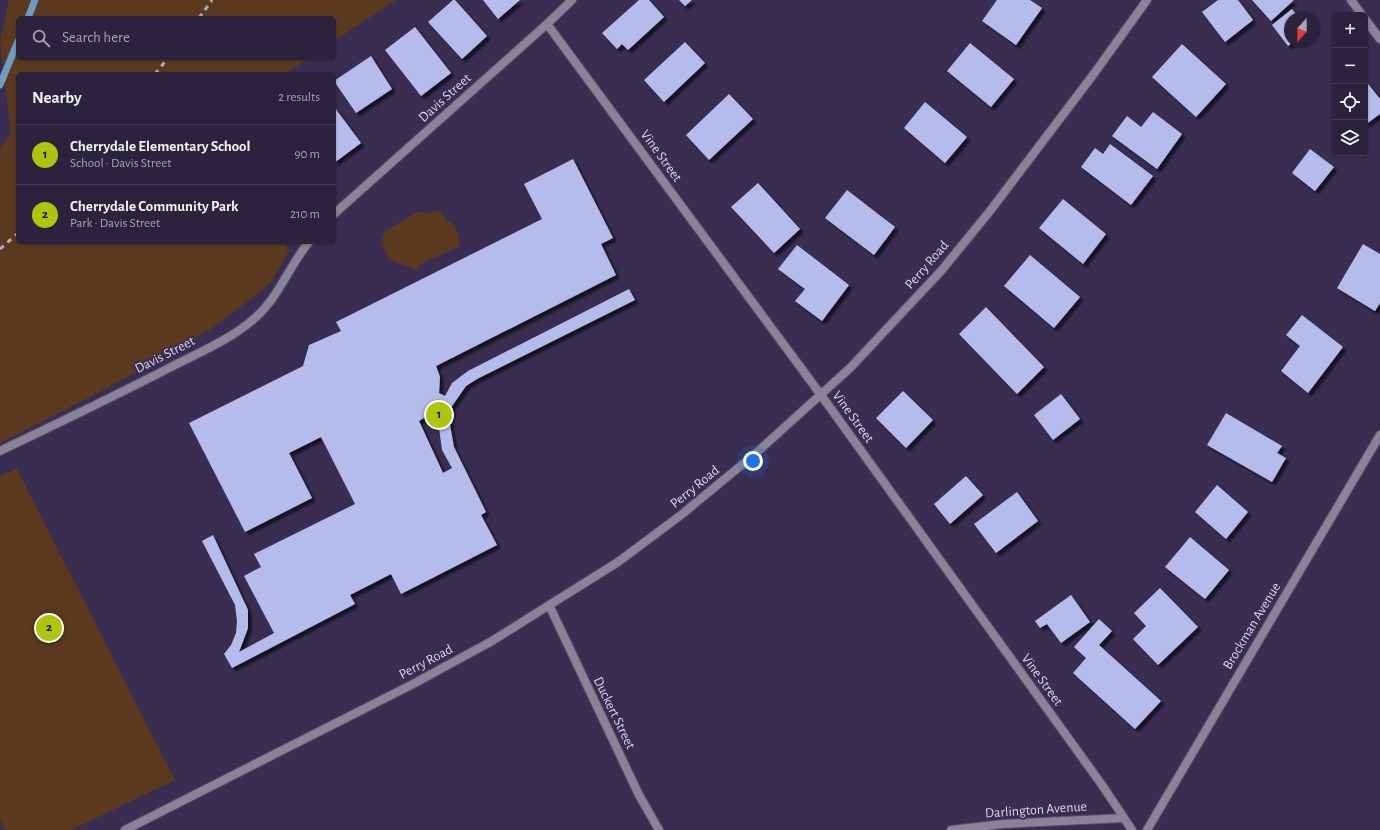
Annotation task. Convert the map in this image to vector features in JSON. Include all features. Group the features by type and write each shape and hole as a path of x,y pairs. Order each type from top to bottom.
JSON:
{"street":[{"name":"Davis Street","path":"336,212 572,0"},
{"name":"Perry Road","path":"125,830 413,684 492,641 618,562 681,515 755,454 850,368 941,271 990,210 1093,75 1147,0"},
{"path":"1351,0 1360,12"},
{"path":"1368,23 1380,39"},
{"name":"Vine Street","path":"547,24 821,395 1102,785 1132,830"},
{"name":"Davis Street","path":"0,451 156,374 244,328 270,303 302,250 307,244"},
{"name":"Brockman Avenue","path":"1146,830 1380,435"},
{"name":"Duckert Street","path":"549,605 640,795 659,830"},
{"name":"Darlington Avenue","path":"951,830 1003,824 1124,818"}],"shaded area":[{"path":"9,0 396,0 336,40 336,16 16,16 16,60 306,60 288,72 16,72 16,244 285,244 289,251 270,284 214,327 104,390 0,443 0,148 11,133 0,41"},
{"path":"438,210 442,212 446,220 453,224 458,233 460,246 419,265 418,271 389,259 381,243 386,230 418,212 430,213"},
{"path":"17,469 175,780 71,830 5,830 0,820 0,476"}],"building":[{"path":"453,0 455,0 487,36 462,59 428,22"},
{"path":"483,0 520,0 498,19"},
{"path":"639,0 649,0 664,17 628,50 622,44 617,49 602,33"},
{"path":"679,0 692,0 685,6"},
{"path":"997,0 1030,0 1042,8 1016,45 982,21"},
{"path":"1218,0 1238,0 1253,20 1225,42 1202,12"},
{"path":"1252,0 1294,0 1271,21"},
{"path":"1284,15 1284,41 1272,25"},
{"path":"415,27 451,73 421,96 385,50"},
{"path":"685,42 705,63 664,102 644,80"},
{"path":"970,43 1014,79 991,107 947,71"},
{"path":"1182,44 1226,84 1196,117 1152,77"},
{"path":"371,56 392,89 356,113 336,84 336,80"},
{"path":"1368,84 1380,99 1380,114 1368,123"},
{"path":"729,94 753,119 709,160 686,135"},
{"path":"925,102 967,137 945,163 904,128"},
{"path":"336,109 361,143 336,162"},
{"path":"1153,112 1182,134 1157,169 1112,136 1127,116 1141,127"},
{"path":"1110,144 1153,176 1131,205 1081,167 1095,148 1103,154"},
{"path":"1310,149 1334,167 1315,191 1292,173"},
{"path":"573,159 613,238 601,244 616,275 436,366 440,377 439,393 445,396 452,383 468,371 629,289 635,300 477,379 466,386 452,406 450,425 454,447 486,512 481,515 497,545 401,594 391,574 350,595 355,604 232,668 224,654 231,645 236,633 237,621 235,605 202,541 213,535 248,610 248,628 239,652 274,633 244,576 261,567 254,554 355,504 321,437 289,453 312,498 245,532 189,423 303,366 309,345 341,331 336,322 542,219 524,184","holes":["436,404 442,406 439,416 442,450 452,468 443,473 419,421 427,416"]},
{"path":"758,183 800,229 774,253 731,207"},
{"path":"847,190 895,227 874,255 825,218"},
{"path":"1063,199 1106,234 1083,264 1039,228"},
{"path":"1363,244 1380,254 1380,303 1375,311 1337,288"},
{"path":"797,245 849,285 822,321 795,301 805,289 778,269"},
{"path":"1030,255 1080,297 1054,328 1004,286"},
{"path":"986,307 1044,367 1017,394 959,334"},
{"path":"1302,315 1343,347 1308,393 1281,371 1300,346 1286,335"},
{"path":"903,391 933,420 906,448 876,418"},
{"path":"1061,394 1080,419 1053,440 1034,415"},
{"path":"1226,413 1282,446 1277,453 1286,458 1272,482 1207,445"},
{"path":"966,476 983,495 950,524 934,504"},
{"path":"1217,485 1248,512 1226,539 1195,512"},
{"path":"1017,492 1038,521 996,553 974,524"},
{"path":"1190,537 1229,570 1205,599 1165,567"},
{"path":"1160,588 1198,627 1158,665 1133,639 1146,626 1134,613"},
{"path":"1071,595 1090,622 1061,643 1047,624 1040,628 1035,621"},
{"path":"1099,619 1112,631 1099,645 1161,701 1135,729 1073,673 1086,658 1074,647"}],"waterway":[{"path":"29,16 35,0"},
{"path":"0,85 16,46"}],"railway":[{"path":"200,16 212,0"},
{"path":"157,72 166,60"},
{"path":"0,249 16,235"}],"place":[{"name":"Cherrydale Elementary School","path":"439,415"},
{"name":"Cherrydale Community Park","path":"49,628"}]}
